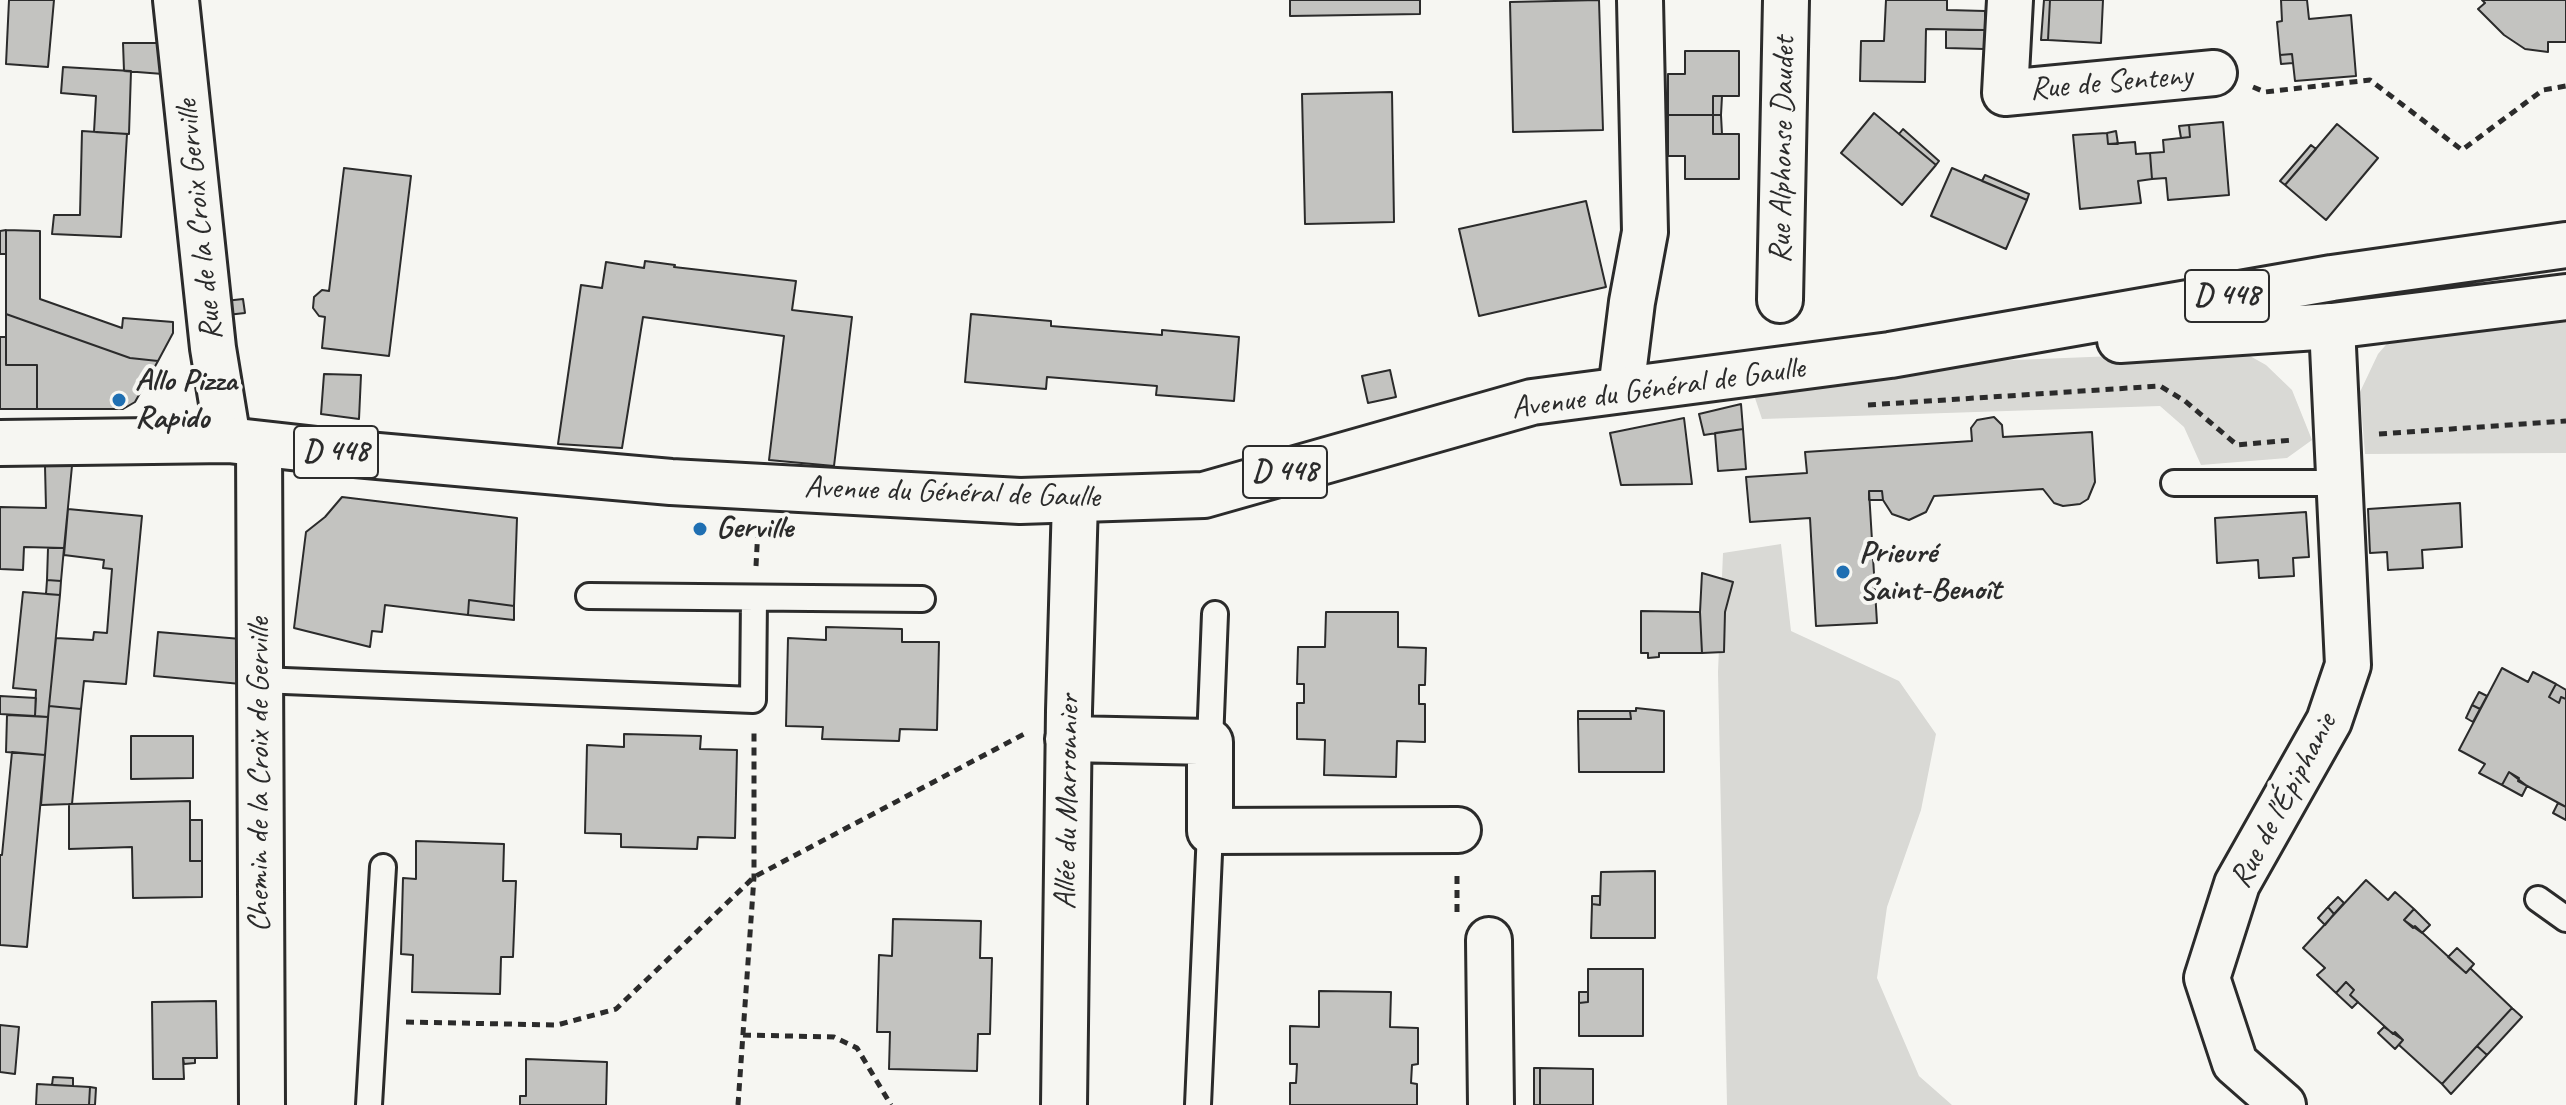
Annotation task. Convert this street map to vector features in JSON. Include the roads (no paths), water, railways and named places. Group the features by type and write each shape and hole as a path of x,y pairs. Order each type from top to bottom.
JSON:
{"street":[{"name":"Rue de la Croix Gerville","path":"176,0 213,348 244,442"},
{"path":"1621,390 1645,232 1640,0"},
{"name":"Rue Alphonse Daudet","path":"1780,300 1786,0"},
{"name":"Rue de Senteny","path":"2010,0 2005,93 2214,73"},
{"name":"D 448","path":"1890,355 2332,278 2566,245"},
{"name":"D 448","path":"1890,355 2332,326 2566,297"},
{"name":"Rue de l'Épiphanie","path":"2283,1105 2235,1063 2207,978 2237,884 2329,721 2348,665 2332,326"},
{"name":"Avenue du Général de Gaulle","path":"0,443 244,442 590,476 1020,501 1204,495 1532,402 1890,355"},
{"name":"Chemin de la Croix de Gerville","path":"244,442 260,680 262,1105"},
{"name":"Allée du Marronnier","path":"1064,1105 1075,500"},
{"path":"1069,725 1210,742 1210,831 1458,830"},
{"path":"1489,940 1491,1105"}],"lane":[{"path":"2174,483 2339,483"},
{"path":"589,596 922,599"},
{"path":"260,680 753,700 754,598"},
{"path":"1210,742 1215,614"},
{"path":"1198,1105 1210,831"},
{"path":"369,1105 383,867"},
{"path":"2538,899 2566,919"}],"place":[{"name":"Allo Pizza Rapido","path":"119,400"},
{"name":"Gerville","path":"700,529"},
{"name":"Prieuré Saint-Benoît","path":"1843,572"}]}
